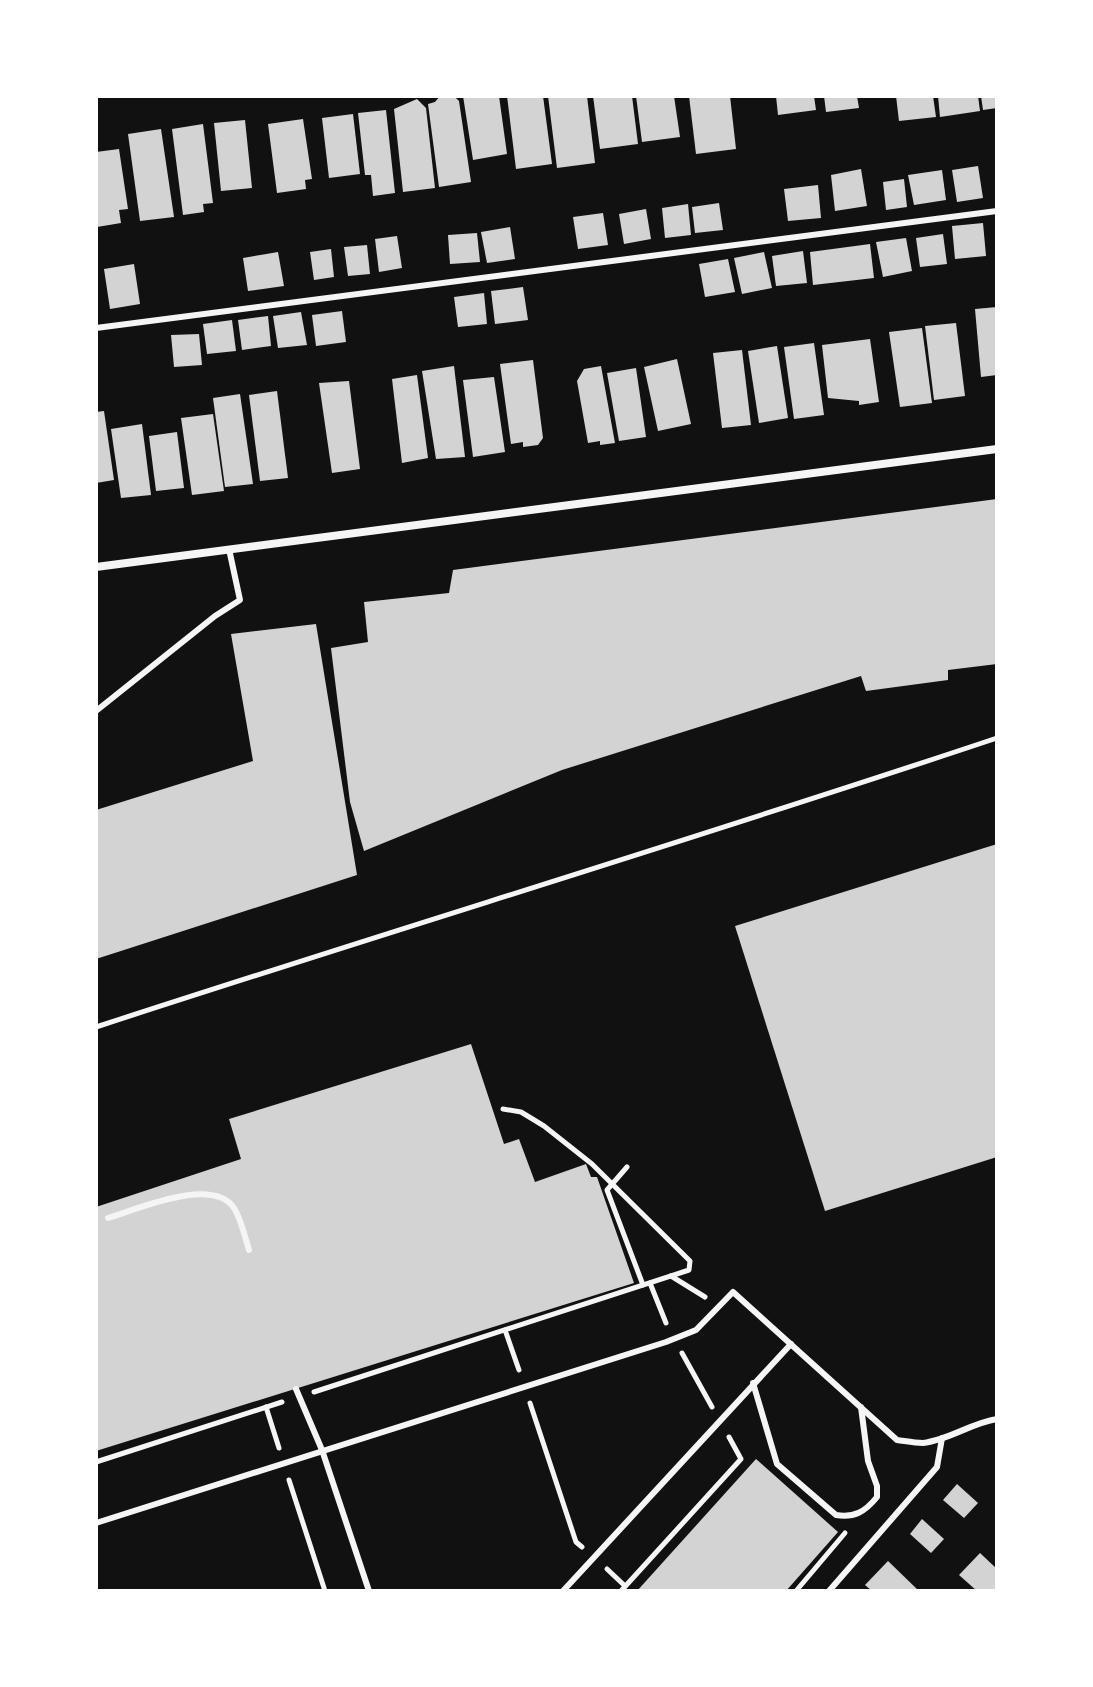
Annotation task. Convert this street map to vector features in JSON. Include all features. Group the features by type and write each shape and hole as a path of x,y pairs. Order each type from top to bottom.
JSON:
{"street":[{"path":"96,567 997,449"}],"lane":[{"path":"96,328 997,211"},
{"path":"96,711 215,616 240,600 229,549"},
{"path":"108,1218 193,1193 218,1194 234,1208 249,1250"},
{"path":"96,1523 525,1388 696,1330 733,1292 897,1440 920,1443 997,1419"},
{"path":"563,1591 791,1344"},
{"path":"753,1383 777,1464 836,1515 858,1515 877,1497 877,1486 868,1461 861,1407"},
{"path":"298,1392 322,1450 369,1591"},
{"path":"829,1591 937,1467 942,1438"}],"path":[{"path":"96,1027 997,738"},
{"path":"96,1462 266,1407 298,1392 505,1330 689,1270 690,1261 592,1164 544,1126 521,1112 503,1109"},
{"path":"627,1167 607,1190 643,1285"},
{"path":"671,1276 719,1306"},
{"path":"505,1330 576,1542 625,1586"},
{"path":"266,1407 325,1591"}],"building":[{"path":"440,96 454,96 459,101 471,182 439,187 428,104"},
{"path":"463,96 499,96 507,154 473,160"},
{"path":"507,96 543,96 552,164 516,169"},
{"path":"548,96 587,96 595,163 557,168"},
{"path":"593,96 632,96 638,144 600,149"},
{"path":"636,96 674,96 680,137 642,142"},
{"path":"689,96 730,96 736,149 696,154"},
{"path":"776,96 814,96 816,110 778,115"},
{"path":"824,96 857,96 859,108 826,112"},
{"path":"896,96 933,96 936,117 899,121"},
{"path":"938,96 978,96 980,111 940,117"},
{"path":"981,96 997,96 997,108 983,110"},
{"path":"417,99 426,108 435,188 403,192 394,109"},
{"path":"386,110 395,193 373,196 371,175 365,175 358,113"},
{"path":"353,114 360,174 329,178 322,118"},
{"path":"303,119 312,179 305,180 306,189 277,193 268,124"},
{"path":"245,120 252,188 221,191 214,123"},
{"path":"203,124 213,203 203,204 204,212 183,215 172,129"},
{"path":"161,129 174,217 140,221 128,134"},
{"path":"119,149 128,209 119,210 121,223 97,227 96,152"},
{"path":"978,166 983,198 957,202 952,170"},
{"path":"861,169 867,206 835,211 831,175"},
{"path":"942,170 946,200 914,205 908,175"},
{"path":"904,179 907,207 886,210 883,182"},
{"path":"818,185 821,218 788,221 784,189"},
{"path":"719,203 723,230 695,233 692,207"},
{"path":"688,204 691,235 665,238 662,208"},
{"path":"646,209 651,239 624,244 619,214"},
{"path":"603,213 608,245 578,249 573,217"},
{"path":"983,223 986,256 955,259 952,226"},
{"path":"510,227 515,259 487,263 481,232"},
{"path":"477,233 480,262 450,264 448,235"},
{"path":"943,234 947,264 920,267 916,238"},
{"path":"397,236 402,268 379,272 375,239"},
{"path":"906,238 912,271 883,277 876,242"},
{"path":"870,244 874,278 813,285 810,252"},
{"path":"367,245 370,274 348,276 344,247"},
{"path":"331,249 334,277 314,280 310,252"},
{"path":"803,251 807,283 776,286 772,256"},
{"path":"278,252 284,286 248,291 243,258"},
{"path":"764,252 772,288 742,294 734,258"},
{"path":"728,259 735,292 705,297 699,264"},
{"path":"134,264 140,304 110,309 104,269"},
{"path":"523,287 528,320 495,324 491,291"},
{"path":"484,293 487,324 458,327 454,297"},
{"path":"997,307 997,375 981,377 975,309"},
{"path":"342,311 346,342 316,346 312,315"},
{"path":"301,312 307,345 278,348 273,316"},
{"path":"268,316 271,346 242,350 238,320"},
{"path":"232,320 236,351 207,354 203,324"},
{"path":"956,323 965,396 934,400 925,326"},
{"path":"922,328 932,403 900,407 889,332"},
{"path":"199,334 202,365 174,367 171,335"},
{"path":"870,339 879,402 859,405 859,401 828,398 822,345"},
{"path":"814,343 824,415 794,419 784,347"},
{"path":"777,346 788,418 759,423 748,351"},
{"path":"742,350 751,425 722,428 713,353"},
{"path":"677,359 691,424 658,431 644,367"},
{"path":"533,360 543,438 538,445 523,447 523,442 511,444 500,364"},
{"path":"454,366 465,457 436,459 422,371"},
{"path":"601,366 615,443 600,445 600,441 588,443 577,381 584,369"},
{"path":"636,368 646,437 619,441 607,373"},
{"path":"417,375 428,458 402,463 392,379"},
{"path":"494,377 505,452 473,457 463,380"},
{"path":"349,381 360,469 332,473 319,383"},
{"path":"277,391 288,478 260,481 249,395"},
{"path":"240,394 253,484 225,487 213,398"},
{"path":"104,411 114,480 96,483 96,412"},
{"path":"213,414 224,491 192,495 181,418"},
{"path":"142,424 151,495 121,498 111,429"},
{"path":"177,432 184,488 156,491 149,436"},
{"path":"997,499 997,664 948,670 948,680 866,691 861,676 562,770 364,851 350,802 331,648 368,642 364,602 449,593 453,570"},
{"path":"316,624 357,875 96,959 96,810 253,761 231,634"},
{"path":"997,844 997,1157 825,1211 735,926"},
{"path":"471,1044 504,1144 519,1139 535,1182 586,1164 591,1177 597,1177 634,1283 96,1451 96,1207 241,1159 229,1119"},
{"path":"756,1459 838,1532 786,1591 637,1591"},
{"path":"957,1484 978,1503 964,1518 943,1500"},
{"path":"922,1519 944,1539 931,1553 910,1534"},
{"path":"980,1553 997,1569 997,1591 977,1591 959,1575"},
{"path":"888,1561 919,1591 872,1591 865,1585"}]}
